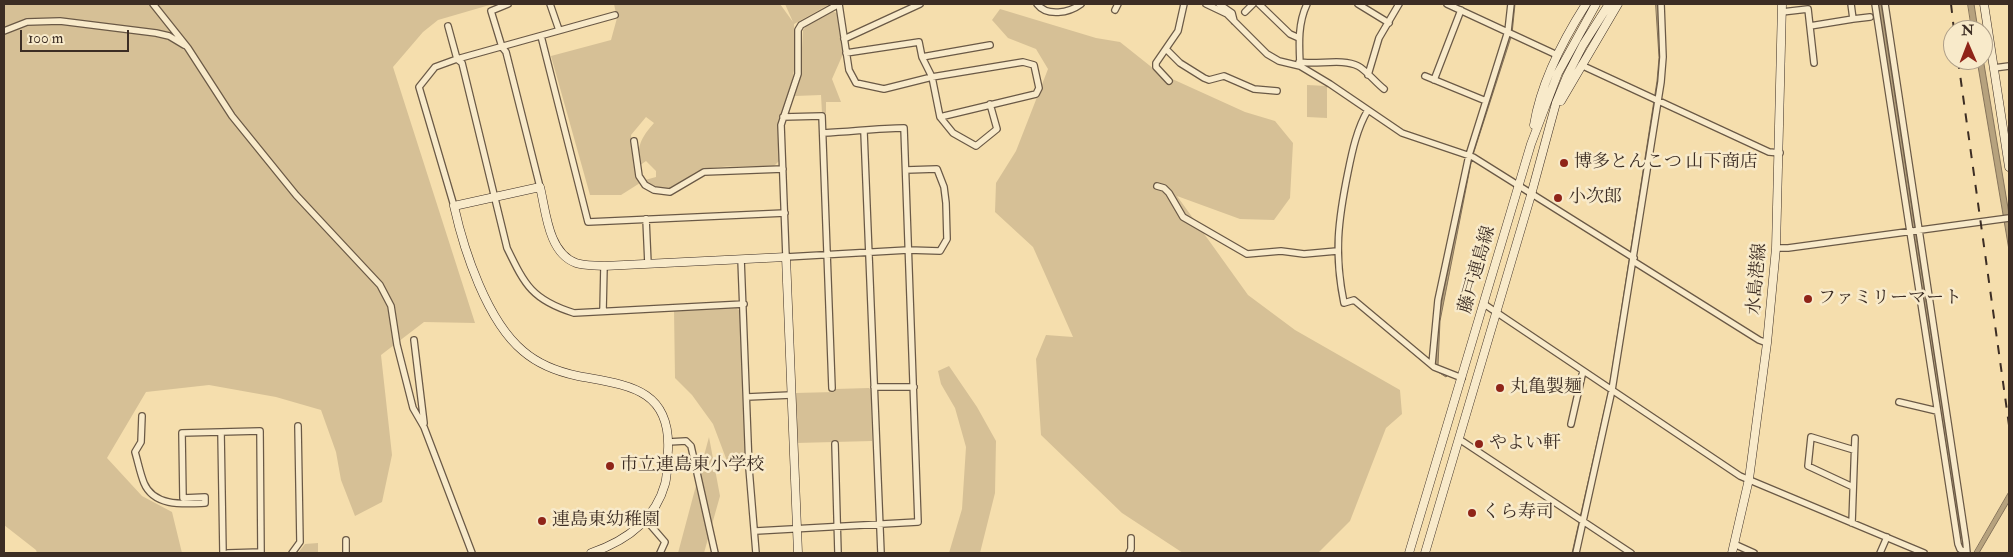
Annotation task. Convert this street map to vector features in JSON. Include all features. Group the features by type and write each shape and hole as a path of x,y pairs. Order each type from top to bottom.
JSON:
{"main road":[{"path":"1531,144 1537,108 1557,55 1586,4"},
{"name":"藤戸連島線","path":"1409,553 1531,144 1558,73 1596,4"},
{"name":"藤戸連島線","path":"1425,553 1531,195 1551,121 1567,76 1608,4"},
{"path":"1551,121 1581,65 1618,4"},
{"path":"1984,4 2009,167"},
{"name":"水島港線","path":"1732,553 1749,479 1776,248 1780,153 1782,8"},
{"path":"591,553 606,548 627,536 646,520 654,510 666,481 668,442 663,419 657,406 649,397 637,389 622,383 576,375 555,369 524,352 506,335 478,282 464,243 454,206 540,187 554,243 575,262 604,266 786,257 798,553"}],"street":[{"path":"154,4 188,48 232,116 296,195 380,285 391,306 399,354 413,408 424,427 472,553"},
{"path":"508,4 491,11 502,47 506,52 540,187"},
{"path":"550,4 559,30"},
{"path":"906,170 937,169 944,188 946,203 947,239 940,251 908,250 786,257 781,124 798,74 799,28 839,4 846,53 852,78 856,84 863,86 884,89 932,78 1023,62 1034,65 1039,88 1036,94 940,117"},
{"path":"844,39 920,4"},
{"path":"1037,4 1040,8 1054,12 1070,10 1080,4"},
{"path":"1170,82 1156,67 1158,59 1178,31 1184,4"},
{"path":"1206,4 1227,14 1267,54 1279,61 1300,64 1348,63 1360,67 1384,89"},
{"path":"1220,4 1232,13 1234,21"},
{"path":"1245,12 1253,4"},
{"path":"1259,4 1290,34 1299,38"},
{"path":"1300,64 1299,38 1302,15 1307,4"},
{"path":"1358,4 1388,23"},
{"path":"1368,75 1379,38 1399,4"},
{"path":"1447,4 1557,55"},
{"path":"1435,366 1438,300 1471,156 1508,31 1511,4"},
{"path":"1576,553 1611,389 1633,258 1656,99 1661,82 1664,57 1661,4"},
{"path":"1851,4 1853,19"},
{"path":"1875,4 1915,231 1966,542 1966,553"},
{"path":"1885,4 1937,411 1958,544 1960,549 1966,553"},
{"path":"1782,8 1808,9 1814,63"},
{"path":"1434,80 1461,10"},
{"path":"454,206 419,87 435,67 457,59 615,15"},
{"path":"1810,26 1870,17"},
{"path":"4,31 27,22 60,21 156,33 169,36 188,48"},
{"path":"448,26 457,59 462,64 508,248 521,276 534,294 555,307 574,313 744,304"},
{"path":"541,36 588,222 785,213"},
{"path":"846,53 918,42 922,57 932,78 940,117 953,133 976,146 998,129 990,104"},
{"path":"922,57 990,44"},
{"path":"1166,49 1180,63 1209,80 1224,76 1254,89 1277,91"},
{"path":"1300,64 1402,133 1471,156 1766,343"},
{"path":"1581,65 1769,152 1780,153"},
{"path":"1994,68 2009,66"},
{"path":"1425,76 1486,101"},
{"path":"1368,110 1352,152 1338,219 1337,251 1344,303 1354,300 1435,366 1462,378"},
{"path":"783,117 822,116 832,388"},
{"path":"756,531 918,522 904,128 872,128 864,132 823,134"},
{"path":"864,132 881,553"},
{"path":"634,141 639,176 645,185 654,190 670,192 704,172 783,169"},
{"path":"1157,186 1164,188 1169,193 1183,216 1247,254 1281,251 1304,254 1337,251"},
{"path":"1776,248 1788,248 2006,218"},
{"path":"646,219 648,264"},
{"path":"741,259 749,468 756,531 756,553"},
{"path":"603,311 604,266"},
{"path":"1484,304 1740,476 1924,553"},
{"path":"414,340 424,427"},
{"path":"1571,424 1583,371"},
{"path":"874,387 914,387"},
{"path":"747,397 791,395"},
{"path":"1900,402 1937,411"},
{"path":"142,416 141,442 135,452 145,485 159,499 175,504 205,503 204,497 183,498 182,433 260,431 261,553 228,553"},
{"path":"292,553 300,542 298,426"},
{"path":"221,432 223,553"},
{"path":"1853,487 1808,466 1811,437 1854,450"},
{"path":"1852,523 1855,438"},
{"path":"1459,439 1631,553"},
{"path":"668,442 686,441 691,446 715,553"},
{"path":"835,444 838,553"},
{"path":"646,520 665,542 660,553"},
{"path":"1129,553 1131,538"},
{"path":"1880,553 1887,538"},
{"path":"346,540 346,553"},
{"path":"1734,544 1754,553"}],"shaded area":[{"path":"4,4 493,4 438,20 423,32 393,67 475,323 424,322 381,355 392,455 382,502 355,516 341,480 336,452 321,410 276,397 209,385 146,392 107,458 142,496 172,512 182,553 37,553 36,550 4,525"},
{"path":"614,4 780,4 793,22 785,4 830,4 794,24 795,65 778,125 779,161 774,166 704,169 697,171 671,188 655,187 645,180 656,177 656,171 646,161 639,166 639,147 654,123 646,117 631,135 636,174 640,183 621,195 590,195 551,56 611,40 617,18"},
{"path":"1513,4 1515,4 1512,34 1472,158 1440,321 1438,370 1446,377 1435,370 1438,321 1470,157"},
{"path":"1656,4 1660,4 1662,57 1612,389 1575,553 1572,553 1609,389 1657,81 1659,58"},
{"path":"1879,4 1881,4 1962,538 1960,538"},
{"path":"1968,4 1974,4 1976,20 1970,20"},
{"path":"1000,9 1096,38 1120,42 1159,73 1245,112 1275,121 1293,143 1290,198 1274,220 1240,219 1177,196 1248,295 1295,330 1400,390 1402,414 1386,428 1350,521 1318,553 1183,553 1122,513 1041,435 1036,359 1046,335 1073,337 1033,247 995,212 996,183 1016,151 1048,69 1036,49 1008,38 992,20"},
{"path":"831,11 837,13 843,54 832,79 841,102 826,102 826,113 822,113 821,95 795,96 801,66 803,30 809,23"},
{"path":"1979,70 1985,70 2009,214 2009,250"},
{"path":"1307,85 1327,86 1327,118 1307,117"},
{"path":"736,308 741,312 746,465 733,465 727,461 713,424 692,395 675,378 674,310"},
{"path":"949,366 977,407 996,441 995,493 980,553 949,553 962,509 966,447 955,408 941,384 938,371"},
{"path":"869,388 871,390 872,441 796,443 795,393 835,392 835,389"},
{"path":"709,437 720,496 704,553 678,553"},
{"path":"2009,492 2009,502 1979,553 1974,553"},
{"path":"318,543 318,553 298,553 305,544"}],"railway":[{"path":"1951,4 1953,20"},
{"path":"1959,70 2009,425"}],"place":[{"name":"博多とんこつ 山下商店","path":"1564,163"},
{"name":"小次郎","path":"1558,198"},
{"name":"ファミリーマート","path":"1808,299"},
{"name":"丸亀製麺","path":"1500,388"},
{"name":"やよい軒","path":"1479,444"},
{"name":"市立連島東小学校","path":"610,466"},
{"name":"くら寿司","path":"1472,513"},
{"name":"連島東幼稚園","path":"542,521"}]}
